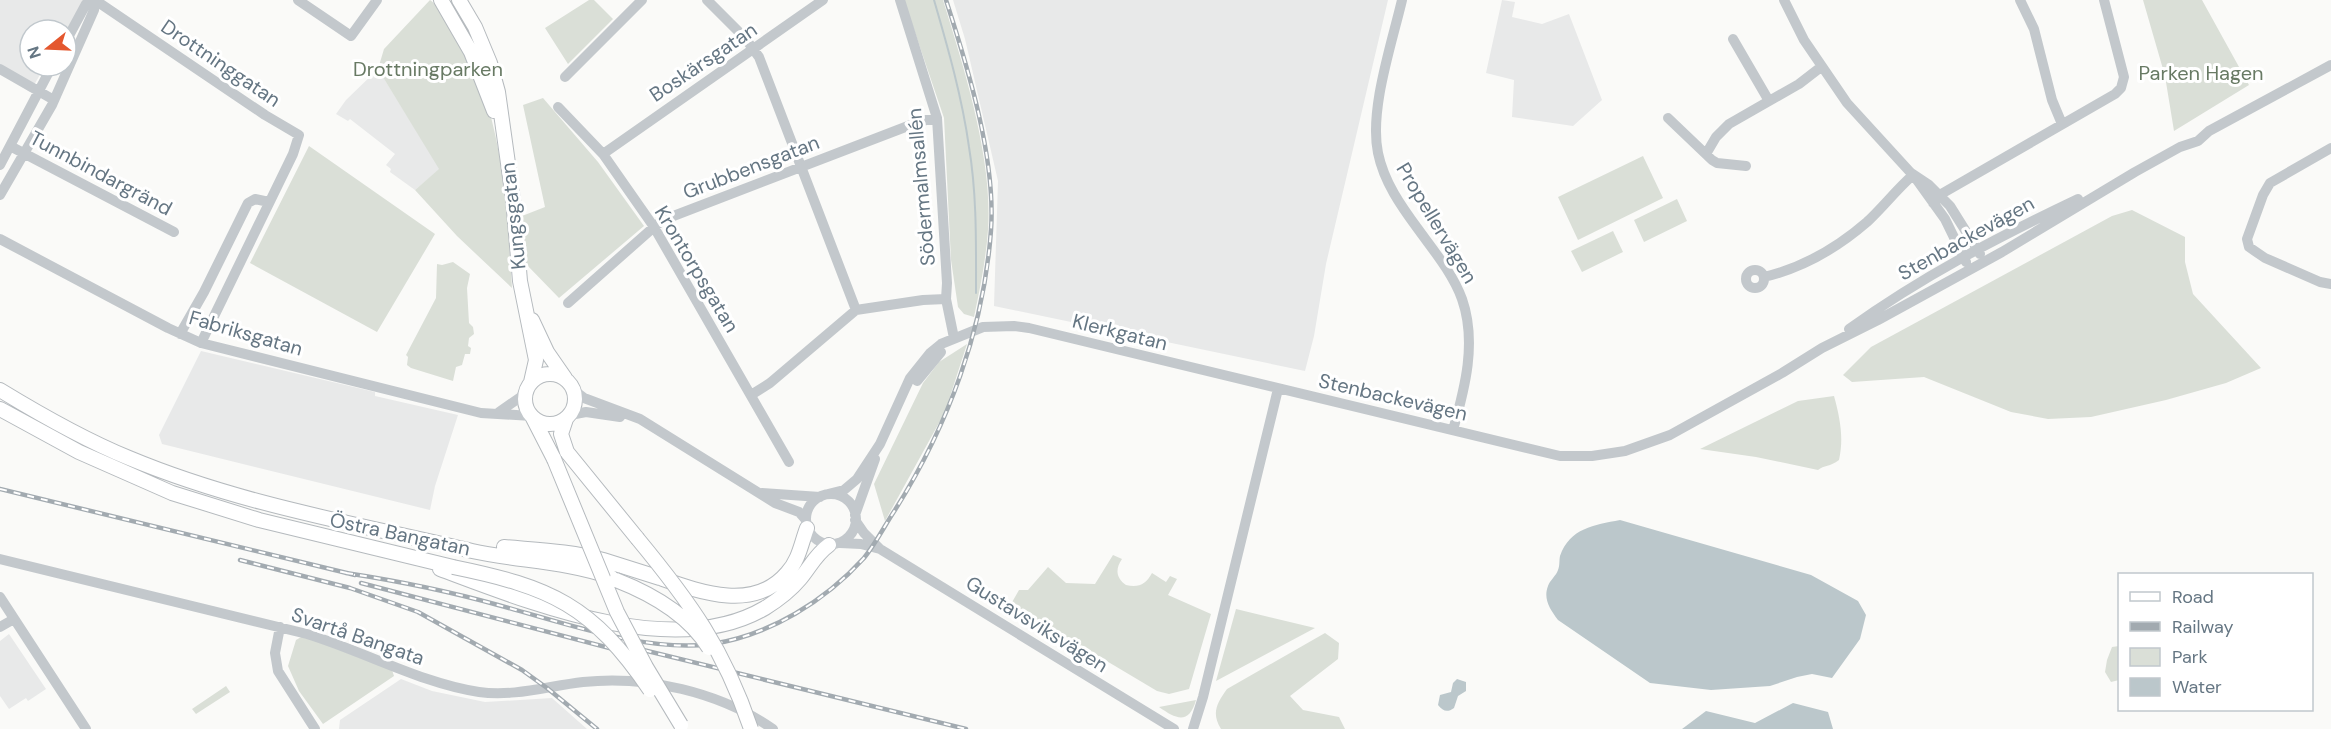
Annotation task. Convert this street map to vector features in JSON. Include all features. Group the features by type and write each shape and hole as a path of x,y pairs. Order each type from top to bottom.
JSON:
{"main road":[{"name":"Kungsgatan","path":"441,0 471,52 502,133"},
{"name":"Kungsgatan","path":"459,0 475,27 490,63 498,92 513,199 518,265 536,360 528,388"},
{"name":"Kungsgatan","path":"523,299 547,352 565,378"},
{"path":"682,727 646,667 617,612 554,459 526,406 528,388 546,374 556,374 565,378 579,395 572,416 561,434 567,452 683,595 713,640 734,681 751,729"},
{"name":"Östra Bangatan","path":"0,390 55,422 128,458 186,479 316,516 448,543 472,551 566,566 616,580 653,596 700,635 720,665 745,729"},
{"name":"Östra Bangatan","path":"0,410 79,452 172,493 259,520 519,582 553,596 572,606 604,632 638,672 663,708 682,727"},
{"path":"533,417 548,424 558,423 572,416"},
{"path":"448,543 580,555 697,591 737,597 752,595 774,585 786,575 798,556 807,524"},
{"path":"390,551 567,614 631,626 682,628 705,627 730,621 764,608 785,595 799,581 821,550 835,544"}],"street":[{"path":"0,195 54,100 94,10 95,0 86,4 78,19"},
{"name":"Drottninggatan","path":"95,0 265,115 299,135 293,154 269,202"},
{"path":"298,0 351,36 377,0"},
{"path":"565,77 642,0"},
{"path":"707,0 745,38 766,74 856,310"},
{"name":"Boskärsgatan","path":"603,154 823,0"},
{"name":"Södermalmsallén","path":"900,0 937,118 946,299 954,338"},
{"name":"Propellervägen","path":"1402,0 1377,109 1377,150 1392,191 1444,266 1457,287 1464,305 1468,326 1468,363 1454,430"},
{"path":"1784,0 1821,67 1847,103 1914,175 1929,185 1969,270"},
{"path":"2020,0 2034,29 2052,100 2062,124"},
{"path":"1936,199 2115,94 2124,82 2104,0"},
{"path":"1733,39 1769,101"},
{"name":"Stenbackevägen","path":"1278,389 1560,456 1592,456 1625,451 1655,441 1687,426 1822,348 1985,261 2180,147 2195,135 2209,131 2331,65"},
{"path":"1706,154 1716,137 1729,124 1821,67"},
{"path":"0,69 54,100"},
{"path":"0,165 46,78"},
{"name":"Krontorpsgatan","path":"558,106 603,154 654,227 789,462"},
{"name":"Grubbensgatan","path":"568,303 654,227 674,216 921,121 937,118"},
{"path":"1668,118 1718,163 1746,166"},
{"name":"Tunnbindargränd","path":"10,146 174,232"},
{"path":"2331,148 2270,183 2247,239 2249,247 2265,258 2320,282 2331,284"},
{"name":"Stenbackevägen","path":"1822,348 1873,311 1977,248 2135,172"},
{"path":"1764,277 1804,265 1866,222 1914,175"},
{"path":"180,334 204,292 248,203 255,199 269,202 201,343"},
{"path":"1936,199 1958,216 1985,261"},
{"name":"Fabriksgatan","path":"0,239 201,343 481,412 533,417"},
{"path":"751,395 770,383 856,310 946,299"},
{"name":"Klerkgatan","path":"954,338 983,327 1021,327 1278,389"},
{"path":"579,395 606,410 646,424 775,503 799,512 812,536 819,543 835,544 852,532 880,444 919,364 941,344 954,338"},
{"path":"499,412 528,388"},
{"path":"1193,729 1206,686 1278,389"},
{"path":"572,416 606,410"},
{"path":"807,524 808,508 812,501 851,485 880,444"},
{"path":"762,493 840,495 853,508 855,518"},
{"name":"Gustavsviksvägen","path":"855,518 864,533 880,549 1174,729"},
{"name":"Gustavsviksvägen","path":"835,544 861,544 880,549"},
{"path":"0,559 0,565"},
{"name":"Svartå Bangata","path":"0,559 280,627 343,645 441,684 472,691 503,694 583,682 638,682 666,686 708,698 742,712 773,729"},
{"path":"0,597 82,728"},
{"path":"0,627 14,619"},
{"path":"280,627 275,653 278,671 314,729"}],"shaded area":[{"path":"0,0 85,0 74,18 18,18 18,78 38,78 30,92 0,73"},
{"path":"953,0 1388,0 1326,264 1314,336 1305,371 994,306 998,181 965,39"},
{"path":"1502,0 1515,2 1512,17 1542,24 1569,14 1602,100 1573,126 1512,117 1514,80 1486,73"},
{"path":"378,69 440,169 415,190 390,172 391,169 386,165 395,154 350,119 348,121 336,114 346,100"},
{"path":"201,351 375,392 375,396 458,415 435,486 430,510 162,444 159,435"},
{"path":"9,634 46,689 28,701 26,698 9,709 0,696 0,641"},
{"path":"401,679 432,691 485,702 552,698 587,729 339,729 340,720"}],"green space":[{"name":"Drottningparken","path":"430,0 441,11 467,54 481,85 491,117 504,185 512,288 457,236 415,190 439,169 378,69 384,49"},
{"path":"589,0 594,0 613,19 568,64 545,28"},
{"path":"904,0 943,0 975,114 986,174 988,230 981,285 974,317 964,314 958,307 951,260 944,118"},
{"name":"Parken Hagen","path":"2143,0 2202,0 2249,85 2174,131 2165,76"},
{"name":"Drottningparken","path":"543,98 598,162 644,226 559,298 525,263 522,216 545,207 523,105"},
{"path":"309,146 435,234 377,332 250,263"},
{"path":"1643,156 1663,198 1578,240 1558,197"},
{"path":"1677,199 1687,221 1644,242 1634,220"},
{"path":"2132,210 2185,237 2185,262 2193,294 2261,368 2226,383 2166,400 2091,417 2048,419 2011,412 1924,377 1852,382 1843,375 1871,347 2112,216"},
{"path":"1613,231 1623,252 1582,272 1571,251"},
{"path":"453,262 470,274 467,288 469,323 473,327 474,334 469,338 470,354 465,354 462,365 456,367 453,381 411,368 407,365 406,355 436,298 437,264"},
{"path":"967,344 945,412 885,521 874,484 923,383 939,362"},
{"path":"1834,396 1841,428 1839,460 1818,470 1756,457 1700,449 1798,401"},
{"path":"1113,555 1122,559 1118,566 1118,573 1126,585 1142,584 1152,573 1166,582 1170,576 1177,579 1168,595 1211,614 1189,689 1169,694 1157,691 1011,604 1019,590 1028,590 1048,567 1066,583 1095,584"},
{"path":"1236,609 1315,628 1216,681"},
{"path":"1325,633 1339,643 1338,659 1290,696 1303,710 1339,717 1345,729 1221,729 1216,718 1216,708 1227,689"},
{"path":"303,636 392,670 394,676 323,724 299,691 288,666 296,640"},
{"path":"2118,646 2118,680 2111,682 2105,672 2112,647"},
{"path":"226,686 230,692 196,714 192,709"},
{"path":"1196,700 1190,713 1181,717 1176,717 1159,707"}],"water":[{"path":"1620,520 1811,575 1858,601 1866,615 1860,639 1832,678 1812,674 1770,686 1711,690 1650,683 1558,620 1547,600 1548,586 1557,572 1560,556 1570,539 1584,529"},
{"path":"1457,679 1466,682 1466,691 1458,696 1454,708 1443,710 1438,705 1440,695 1451,692 1453,683"},
{"path":"1793,703 1828,712 1833,729 1682,729 1706,711 1755,723"}],"waterway":[{"path":"934,0 959,91 972,165 976,220 976,293"}],"railway":[{"path":"346,573 460,595 604,634 632,640 686,646 712,644 755,633 795,614 849,574 864,558 895,510 931,445 960,376 981,304 991,230 989,174 979,114 946,0"},
{"path":"0,489 355,575"},
{"path":"240,560 350,588 418,612 522,670 597,729"},
{"path":"361,583 640,656"},
{"path":"631,647 966,729"}]}
